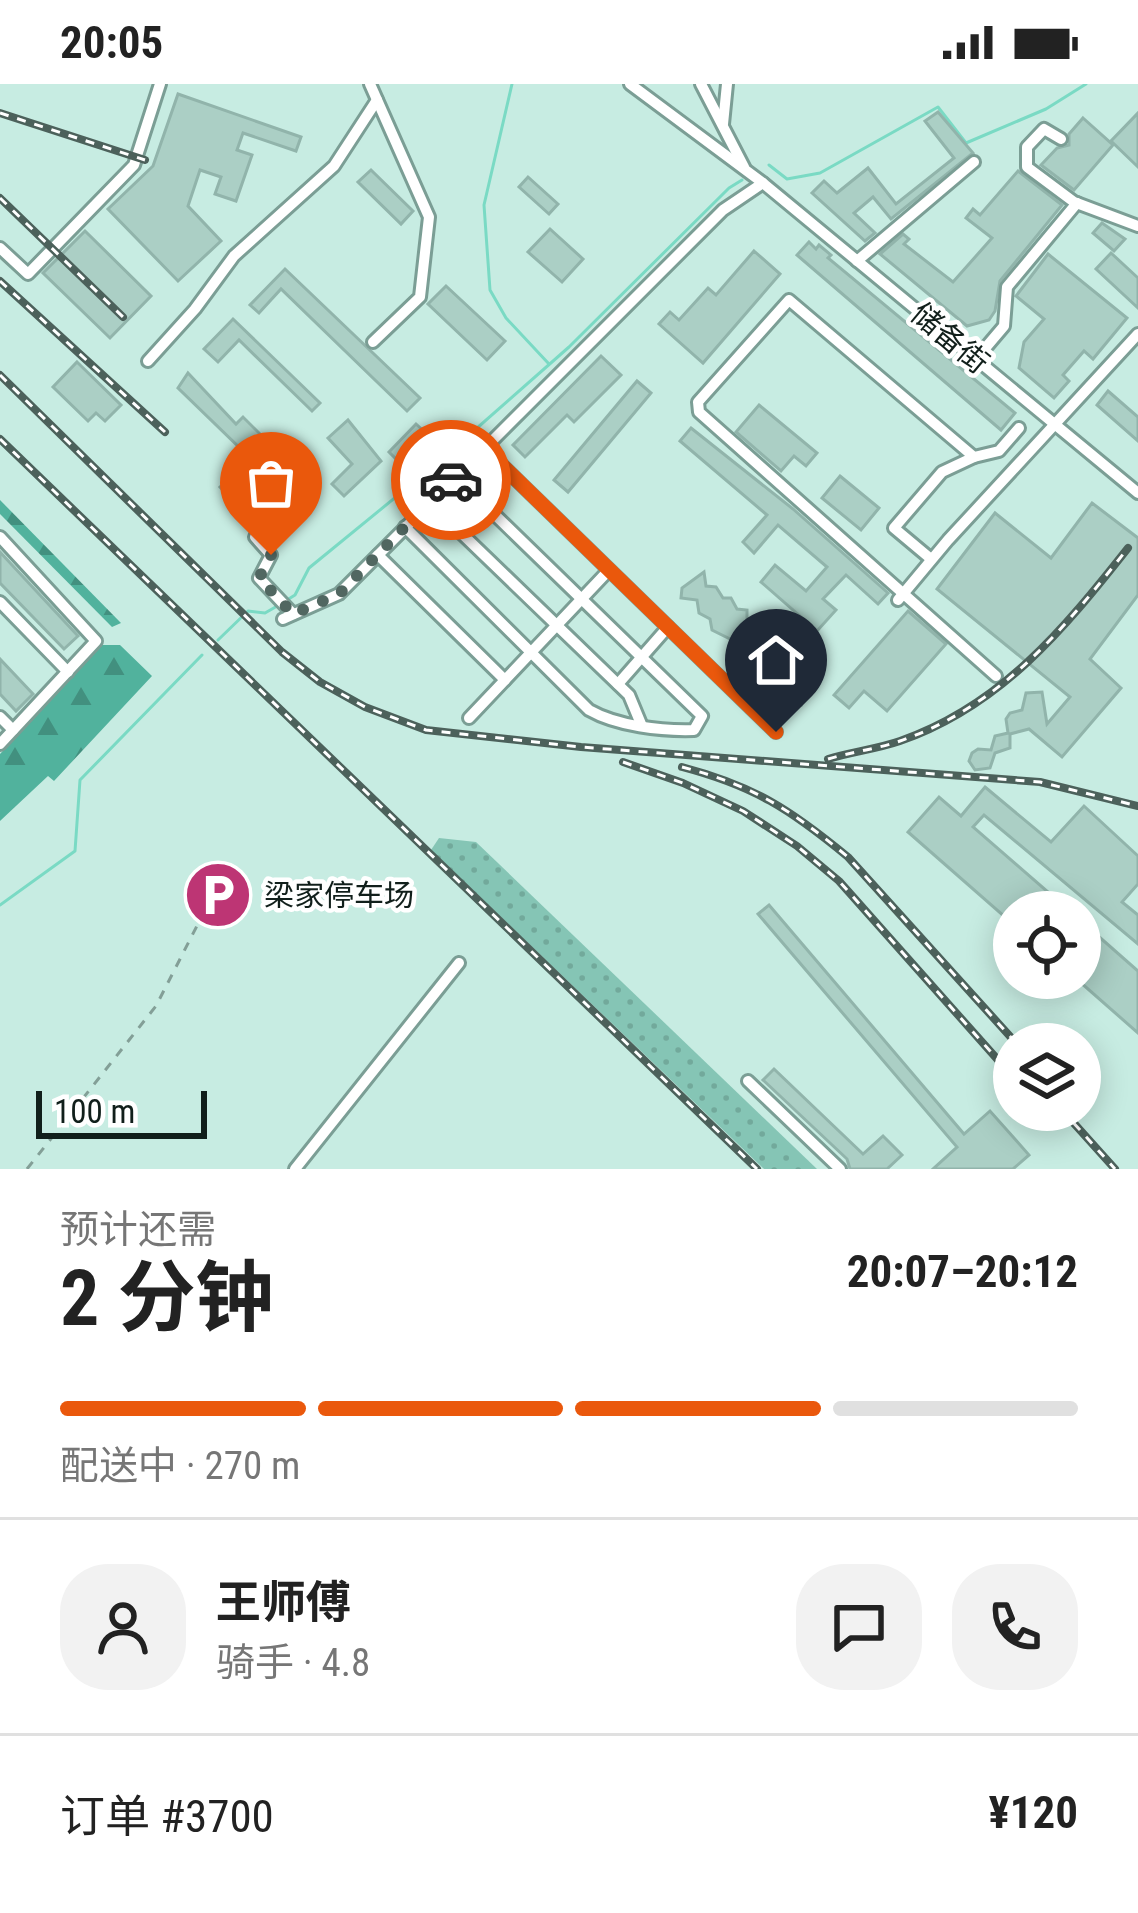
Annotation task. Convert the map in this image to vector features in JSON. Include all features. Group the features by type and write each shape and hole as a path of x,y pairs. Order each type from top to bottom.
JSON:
{"street":[{"path":"0,248 28,274 55,247 134,165 160,84"},
{"name":"储备街","path":"630,84 763,183 1138,493"},
{"path":"701,84 745,170"},
{"path":"723,127 727,84"},
{"path":"373,342 420,297 428,217 374,89"},
{"path":"148,361 234,256 334,166 374,89"},
{"path":"1061,139 1044,129 1028,147 1027,167 1076,203 1138,226"},
{"path":"857,261 974,162"},
{"path":"255,537 271,555 259,578 288,614 339,594 723,210 763,183"},
{"path":"976,359 1004,326 1007,287 1076,203"},
{"path":"974,457 789,300 698,403 699,412 900,597 996,676"},
{"path":"900,597 1138,334"},
{"path":"932,559 894,528 942,472 999,451 1019,428"},
{"path":"483,447 776,732"},
{"path":"405,527 589,710 605,719 694,730 701,716 455,476"},
{"path":"429,502 629,695 641,724"},
{"path":"0,537 96,641 0,744"},
{"path":"378,555 506,680"},
{"path":"469,718 609,570"},
{"path":"0,602 68,671"},
{"path":"618,684 668,627"},
{"path":"0,716 13,730"},
{"path":"295,1169 459,963"},
{"path":"748,1081 840,1169"}],"path":[{"path":"27,1169 156,1006 201,918"}],"green space":[{"path":"0,500 121,623 112,627 0,514"},
{"path":"101,645 120,645 152,676 54,781 48,776 0,821 0,754"},
{"path":"439,838 476,842 817,1169 764,1169 431,850"}],"building":[{"path":"178,94 301,137 296,151 243,133 237,150 252,155 236,201 215,194 221,177 200,170 188,206 221,241 178,281 108,209 153,166"},
{"path":"938,112 973,153 891,219 873,197 854,213 875,233 865,241 812,193 824,181 837,193 868,168 896,204 954,158 925,121"},
{"path":"1138,113 1138,167 1111,141"},
{"path":"1083,118 1113,145 1074,190 1041,165 1057,148 1069,145 1069,134"},
{"path":"371,170 413,211 401,224 358,182"},
{"path":"1018,171 1062,205 1000,281 989,320 967,326 880,254 903,234 909,239 904,244 953,282 992,238 966,218 973,209 980,215"},
{"path":"528,177 558,204 549,214 519,187"},
{"path":"1102,223 1125,239 1114,251 1093,233"},
{"path":"550,229 583,259 562,282 528,252"},
{"path":"85,231 151,296 110,338 43,273"},
{"path":"809,242 816,249 819,245 831,255 828,258 1015,413 1001,430 797,255"},
{"path":"754,251 780,274 703,363 659,324 670,312 679,320 708,288 716,295"},
{"path":"1111,253 1138,278 1138,308 1096,269"},
{"path":"1048,254 1127,318 1093,359 1084,351 1063,375 1069,381 1054,398 1019,368 1024,342 1044,319 1016,296"},
{"path":"285,269 420,398 407,411 281,289 259,313 250,305"},
{"path":"446,286 505,341 487,360 428,304"},
{"path":"233,319 320,403 312,411 239,340 218,362 204,349"},
{"path":"601,356 621,375 574,422 567,415 525,457 513,445"},
{"path":"77,362 121,405 105,421 96,413 88,421 53,387"},
{"path":"188,373 236,424 243,417 293,467 277,484 178,388"},
{"path":"637,381 651,393 568,492 554,480"},
{"path":"1108,391 1138,417 1138,441 1097,405"},
{"path":"759,405 817,453 806,466 794,456 781,471 736,432"},
{"path":"348,420 381,461 344,496 332,484 352,464 328,438"},
{"path":"416,424 428,435 401,464 389,452"},
{"path":"691,428 888,593 878,604 846,575 823,599 836,610 817,631 761,582 775,565 806,591 827,567 778,525 754,553 743,542 767,515 680,441"},
{"path":"233,475 268,512 255,524 220,487"},
{"path":"840,476 879,508 861,530 822,498"},
{"path":"1092,503 1138,538 1138,595 1090,659 1121,688 1062,757 1029,729 1010,734 1010,748 995,753 990,768 975,770 969,761 972,753 991,750 995,736 1008,733 1006,719 1022,710 1026,693 1042,692 1047,724 1070,697 937,589 995,513 1051,558"},
{"path":"0,552 78,636 64,649 0,583"},
{"path":"704,572 706,586 731,598 737,609 747,610 747,623 773,643 770,654 783,661 778,668 782,681 801,696 801,705 793,705 781,694 780,685 738,651 736,642 712,630 710,619 699,613 697,600 681,598 682,588"},
{"path":"908,611 946,644 887,711 864,691 849,708 834,695"},
{"path":"0,659 33,694 16,711 0,694"},
{"path":"985,787 1051,842 1084,806 1138,856 1138,884 1122,902 1138,915 1138,944 1101,913 1101,891 1075,891 984,815 973,827 1047,891 993,891 993,907 908,832 939,797 961,816"},
{"path":"769,905 964,1134 990,1111 993,1131 1008,1131 1029,1155 1013,1169 933,1169 957,1147 758,914"},
{"path":"1101,938 1138,971 1138,1033 1099,999"},
{"path":"774,1069 863,1154 883,1136 902,1155 887,1169 850,1169 847,1159 763,1080"}],"waterway":[{"path":"512,84 484,205 490,290 506,318 549,364"},
{"path":"769,165 787,179 820,173 938,107 966,143 1046,109 1086,84"},
{"path":"287,600 295,595 309,568 569,347 742,180"},
{"path":"218,640 248,611 265,613 279,605"},
{"path":"0,905 75,851 80,780 202,655"}],"railway":[{"path":"0,113 145,160"},
{"path":"0,198 123,317"},
{"path":"0,281 165,432"},
{"path":"0,375 282,652 320,682 365,707 426,730 581,747 1040,782 1138,806"},
{"path":"0,439 757,1169"},
{"path":"828,759 900,741 936,726 1000,686 1080,607 1128,548"},
{"path":"623,762 743,811 797,846 839,881 993,1054"},
{"path":"682,767 770,801 848,857 998,1023"},
{"path":"1081,1131 1115,1169"}],"way so far":[{"path":"271,555 259,578 293,614 339,594 451,480"}],"place":[{"name":"梁家停车场","path":"218,895"}],"route":[{"path":"451,480 483,447 776,732"}]}
